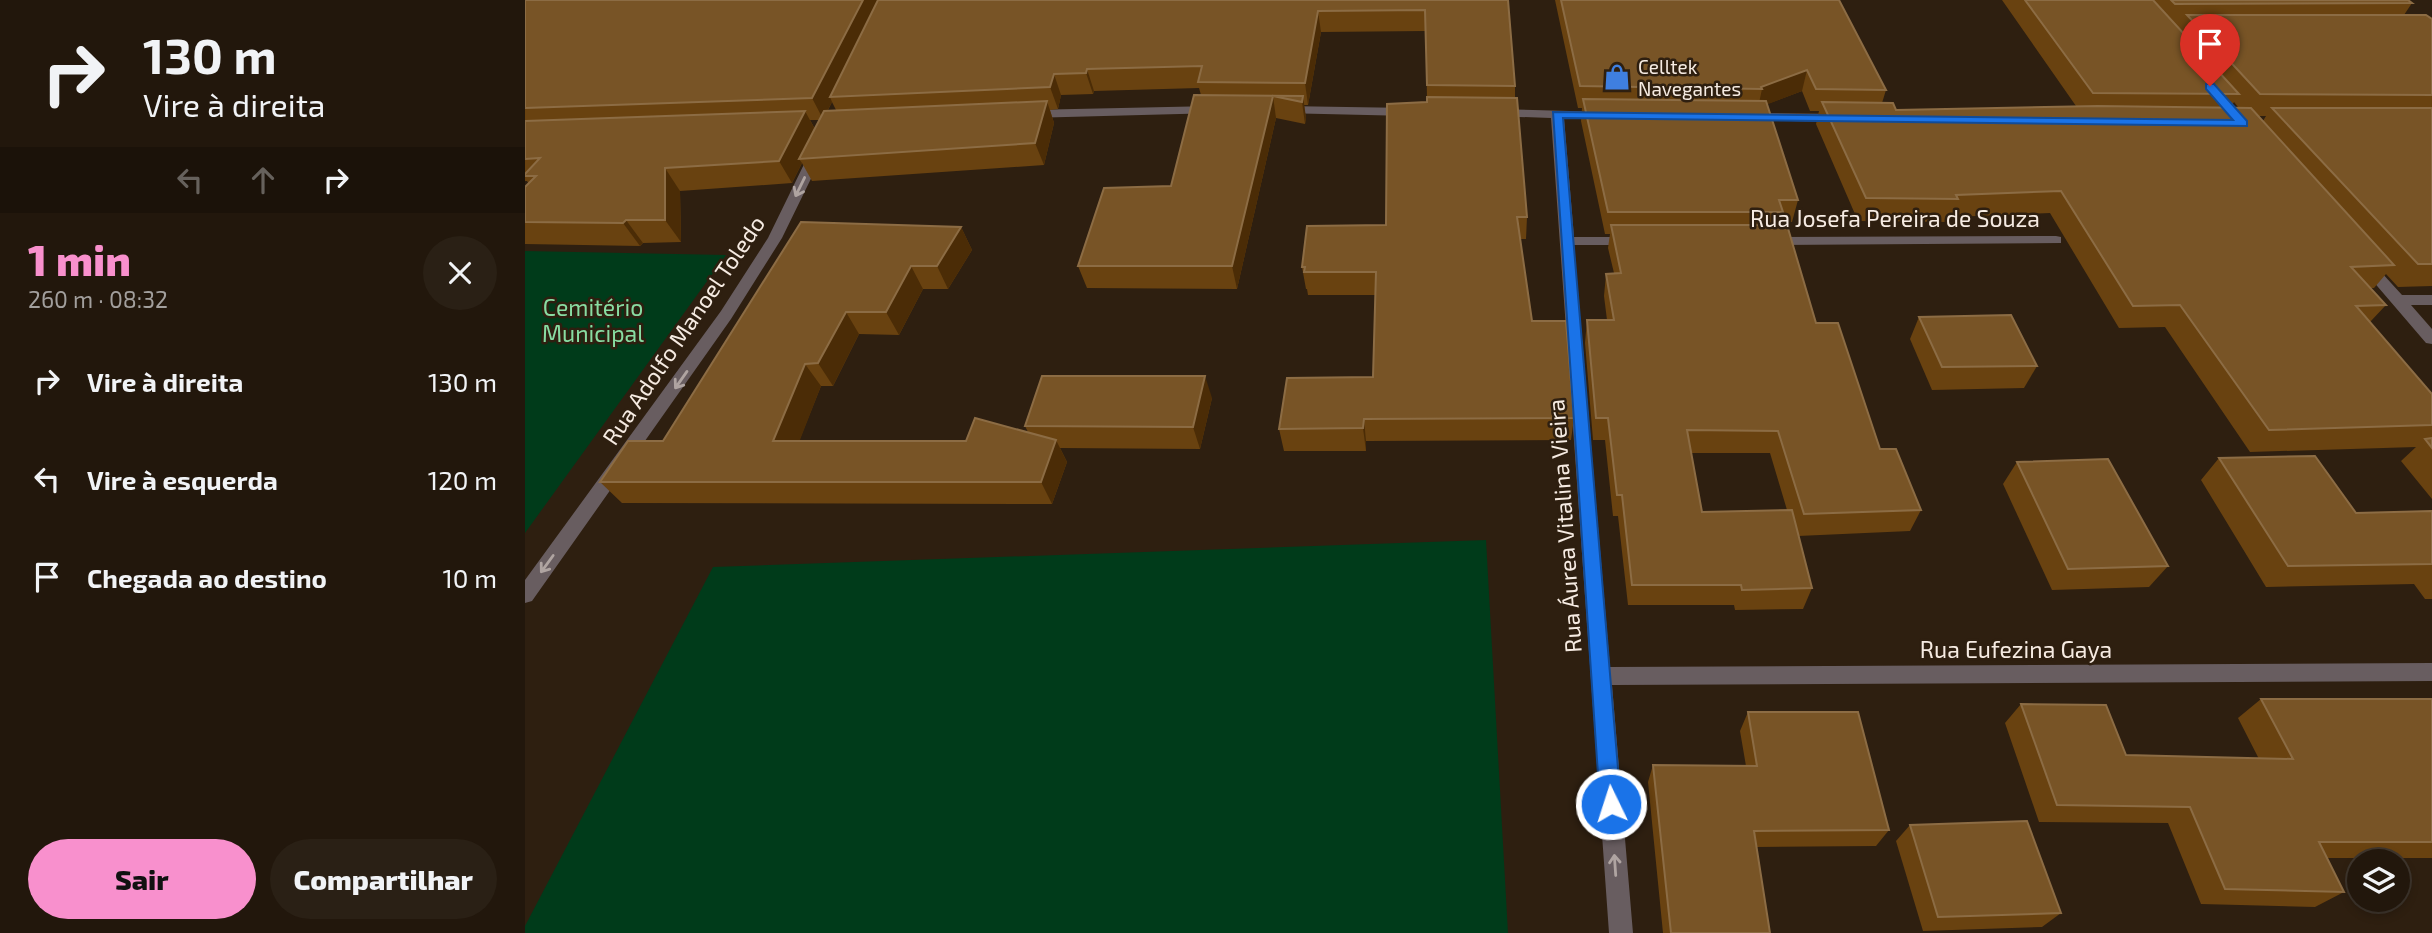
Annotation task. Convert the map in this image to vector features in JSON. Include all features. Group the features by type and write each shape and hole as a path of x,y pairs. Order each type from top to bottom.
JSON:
{"street":[{"path":"1016,115 1223,110"},
{"path":"1272,110 1421,112"},
{"path":"1475,113 1613,115"},
{"name":"Rua Áurea Vitalina Vieira","path":"1557,114 1621,933"},
{"path":"1739,117 1851,118"},
{"name":"Rua Adolfo Manoel Toledo","path":"525,595 726,315 775,238 825,136"},
{"name":"Rua Josefa Pereira de Souza","path":"1749,241 2056,240"},
{"path":"1567,241 1651,241"},
{"path":"2352,248 2432,339"},
{"path":"2398,300 2432,300"},
{"name":"Rua Eufezina Gaya","path":"1601,676 2432,672"}],"green space":[{"name":"Cemitério Municipal","path":"525,251 726,255 525,533"},
{"path":"1486,540 1508,933 525,933 525,926 713,567"}],"building":[{"path":"525,0 863,0 812,98 525,108"},
{"path":"878,0 1508,0 1515,86 1427,85 1425,10 1318,11 1305,83 1198,82 1202,66 1087,69 1086,73 1054,74 1050,87 830,97"},
{"path":"1561,0 1839,0 1886,90 1816,89 1807,70 1761,87 1762,89 1580,86"},
{"path":"2025,0 2153,0 2239,94 2093,93"},
{"path":"2171,0 2408,0 2412,3 2175,4"},
{"path":"2187,15 2426,15 2432,19 2432,95 2260,94"},
{"path":"1194,95 1303,96 1302,102 1273,96 1232,266 1078,266 1104,188 1171,186"},
{"path":"1427,97 1517,98 1527,217 1517,217 1532,321 1566,321 1574,418 1364,419 1363,428 1279,429 1287,378 1373,377 1376,272 1304,272 1305,267 1302,267 1307,226 1386,225 1387,104 1427,102"},
{"path":"1583,99 1766,101 1798,200 1779,200 1783,212 1608,212"},
{"path":"1047,101 1035,143 799,159 824,111"},
{"path":"1822,102 1893,103 1896,110 2098,106 2251,108 2394,265 2351,267 2386,305 2356,306 2432,394 2432,425 2269,430 2180,305 2133,306 2061,191 1956,195 1958,199 1866,198"},
{"path":"2272,108 2432,108 2432,264 2418,264"},
{"path":"805,111 779,161 665,168 665,220 626,220 623,223 525,222 525,187 536,176 525,174 540,158 525,159 525,121"},
{"path":"801,222 961,227 937,266 911,266 886,312 846,312 818,363 805,364 773,441 966,441 975,418 1056,440 1041,482 600,482 628,441 663,441"},
{"path":"1611,225 1787,225 1816,323 1838,323 1880,449 1896,449 1921,510 1804,514 1778,431 1687,430 1702,512 1792,510 1812,588 1742,590 1741,585 1632,585 1622,495 1617,495 1608,418 1596,418 1587,320 1614,320 1606,274 1621,273"},
{"path":"2011,315 2037,366 1942,367 1919,317"},
{"path":"1042,376 1205,376 1193,427 1025,426"},
{"path":"2432,438 2432,448 2425,439"},
{"path":"2315,456 2356,513 2432,511 2432,564 2288,566 2219,458"},
{"path":"2108,459 2168,566 2068,569 2017,462"},
{"path":"2261,699 2432,699 2432,842 2319,842 2344,892 2225,889 2190,807 2057,805 2021,704 2106,705 2126,755 2293,759"},
{"path":"1748,712 1858,712 1889,830 1754,831 1770,933 1671,933 1653,765 1757,766"},
{"path":"2027,821 2061,913 1938,917 1910,825"}],"place":[{"name":"Celltek Navegantes","path":"1617,77"}],"route":[{"path":"1611,804 1557,114 2243,123 2210,86"}]}
